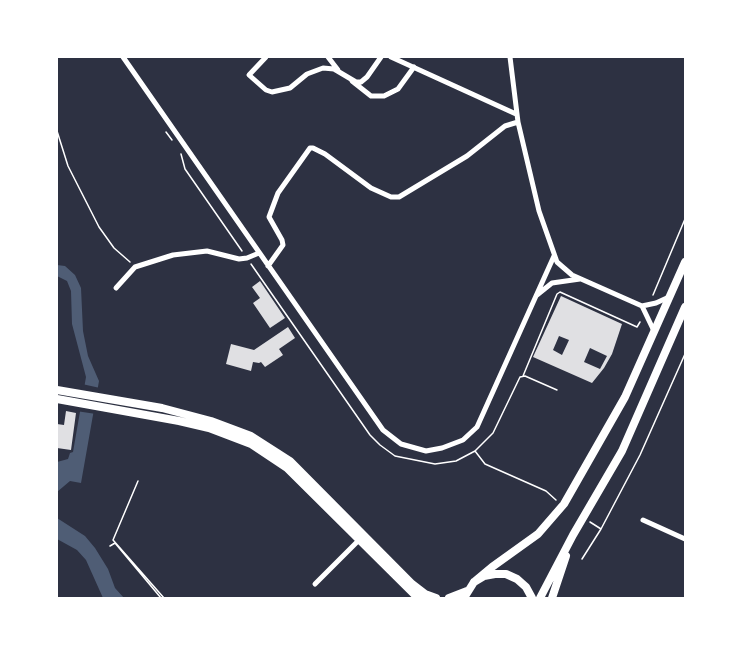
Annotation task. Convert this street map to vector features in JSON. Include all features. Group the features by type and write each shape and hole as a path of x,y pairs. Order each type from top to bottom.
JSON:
{"main road":[{"path":"448,598 465,595 474,582 538,534 564,504 614,418 655,333 685,261"},
{"path":"540,598 632,431 681,326 685,307"},
{"path":"57,390 188,423 251,444 287,468 418,598"},
{"path":"57,399 162,408 211,421 251,436 274,449 300,470 412,584 425,594 436,598"},
{"path":"552,598 569,542"},
{"path":"474,582 484,576 506,574 526,586 532,598"}],"street":[{"path":"123,57 383,430 401,444 426,451 453,445 471,434 480,424 554,256"},
{"path":"266,57 249,75 266,90 272,92 295,85 307,74 317,69 328,68 339,71"},
{"path":"328,57 339,71 371,96 384,96 398,89 414,67"},
{"path":"349,78 356,82 365,81 381,57"},
{"path":"391,57 516,114"},
{"path":"510,57 516,114 539,211 560,272"},
{"path":"268,266 283,245 269,217 278,193 310,148 325,154 371,188 391,197 399,197 467,156 505,126 518,122"},
{"path":"116,288 135,267 173,255 207,251 239,259 259,253"},
{"path":"560,272 645,305 656,303 670,296"},
{"path":"536,296 552,283 560,272"},
{"path":"552,283 581,279"},
{"path":"645,305 655,333"},
{"path":"643,520 685,539"},
{"path":"315,584 359,540"}],"path":[{"path":"164,130 175,145"},
{"path":"57,131 68,166 99,227 114,248 135,267"},
{"path":"180,152 185,169 362,423 380,445 395,456 435,464 456,461 475,451 493,433 517,380 523,376 557,294 560,292 638,327 642,318"},
{"path":"645,305 685,219"},
{"path":"582,559 601,529 640,455 685,354"},
{"path":"523,376 557,390"},
{"path":"475,451 485,464 546,491 564,504"},
{"path":"138,481 113,540 162,598"},
{"path":"584,518 601,529"},
{"path":"110,546 115,543 162,598"}],"water":[{"path":"57,265 65,266 75,275 81,288 83,331 88,356 99,381 81,483 70,481 57,492 57,462 68,459 70,453 73,452 86,377 72,324 71,291 67,281 57,276"},
{"path":"57,518 85,536 108,569 115,588 124,598 103,598 86,560 77,550 57,539"}],"pier":[{"path":"82,384 100,388 96,414 76,411"}],"building":[{"path":"260,281 285,318 270,328 253,303 260,298 252,287"},
{"path":"561,296 622,324 612,354 592,383 533,357","holes":["559,336 569,340 562,355 553,350","590,348 607,356 600,369 584,362"]},
{"path":"288,327 295,338 279,349 283,355 265,367 261,362 253,362 251,371 226,364 231,344 254,350"},
{"path":"66,411 76,413 71,450 57,448 57,424 64,425"}]}
